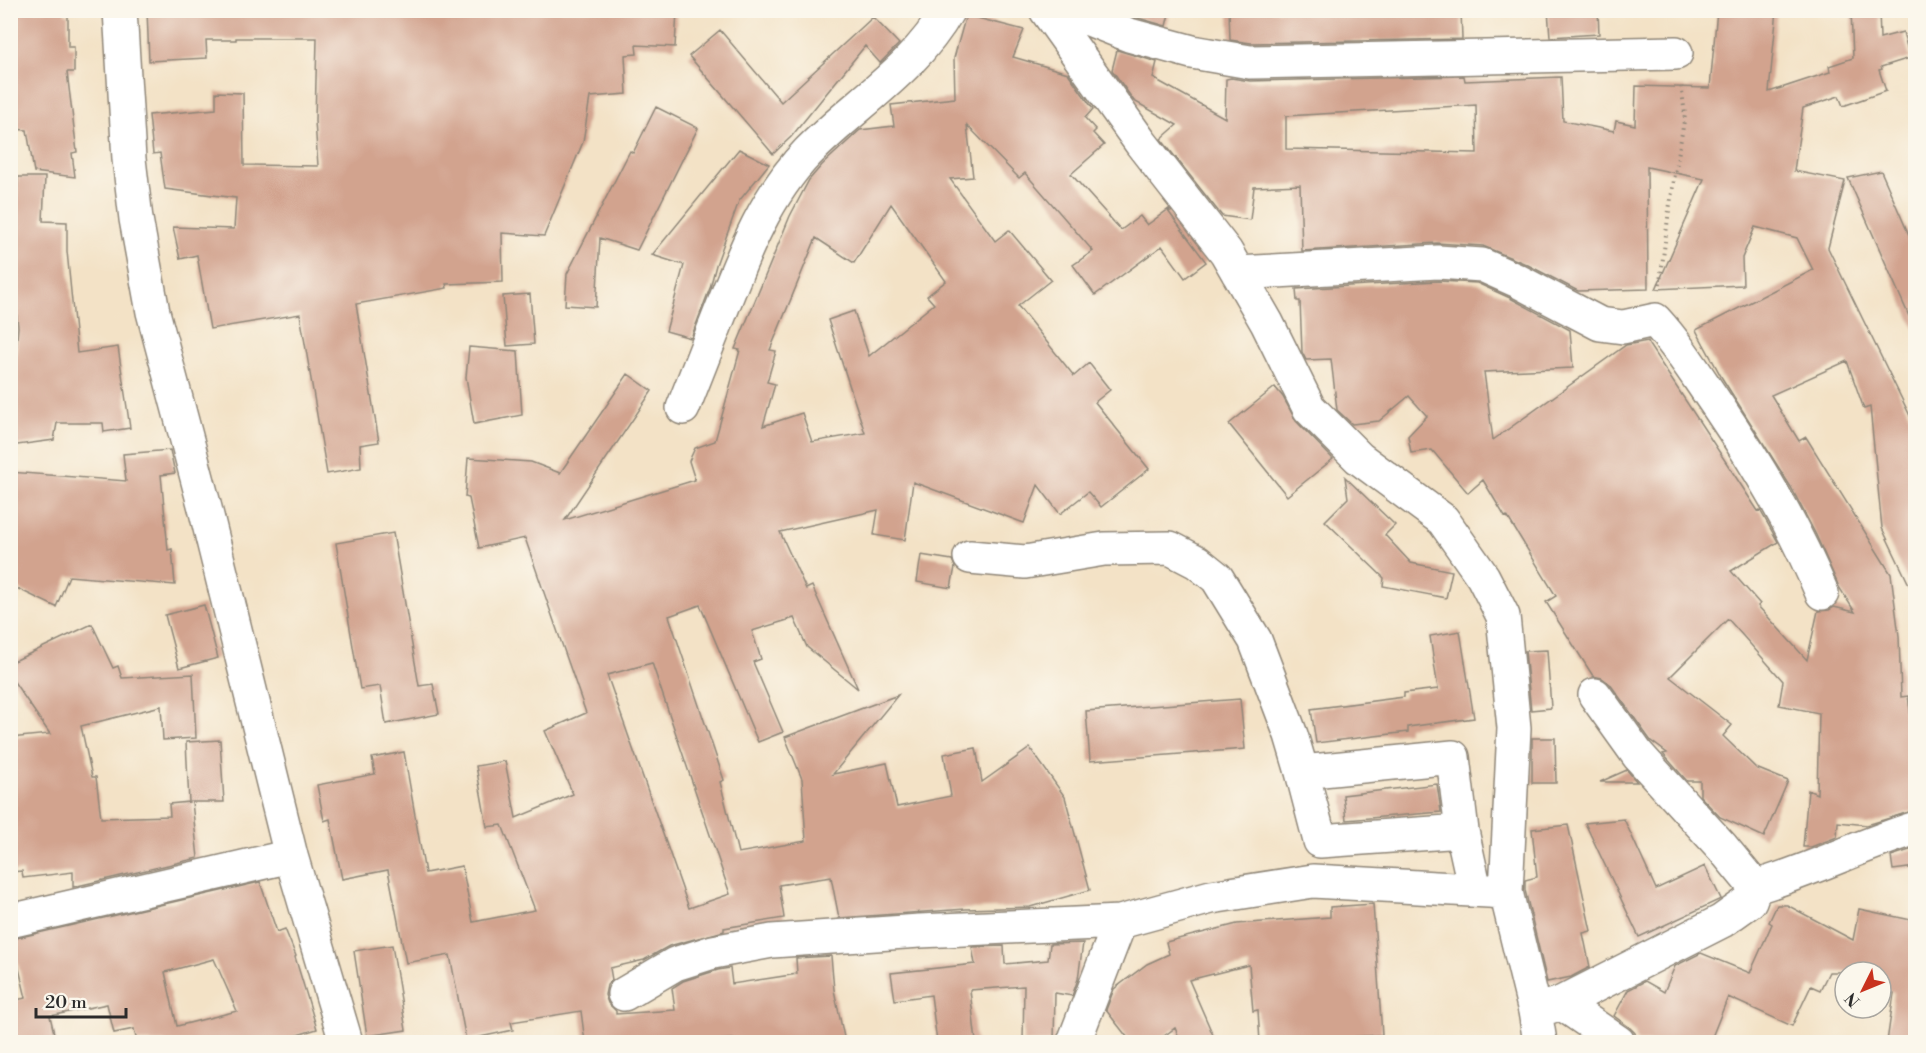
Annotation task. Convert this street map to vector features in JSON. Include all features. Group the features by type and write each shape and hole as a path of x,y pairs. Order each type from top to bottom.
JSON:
{"street":[{"path":"120,10 129,159 136,219 153,312 208,519 291,856 346,1042"},
{"path":"683,408 745,251 781,184 808,152 918,53 948,10"},
{"path":"1046,10 1141,143 1226,252 1267,323 1309,408 1359,458 1443,520 1483,577 1503,616 1514,728 1490,891"},
{"path":"1066,10 1130,35 1192,52 1250,62 1676,53"},
{"path":"1238,273 1438,262 1482,265 1600,324 1623,327 1655,320 1674,341 1759,466 1803,547 1822,593"},
{"path":"970,557 1025,562 1104,549 1170,548 1197,562 1217,578 1255,640 1291,735 1320,842 1462,831"},
{"path":"1595,695 1638,755 1722,847 1755,887"},
{"path":"1302,772 1453,757 1462,831 1546,1019 1618,1042"},
{"path":"1755,887 1793,876 1813,865 1916,828"},
{"path":"10,921 291,856"},
{"path":"624,994 675,964 712,952 772,941 920,931 1120,922 1211,897 1313,881 1490,891"},
{"path":"1546,1019 1722,921 1750,901 1755,887"},
{"path":"1074,1042 1120,922"}],"path":[{"path":"1655,320 1669,210 1685,115 1676,53"}],"building":[{"path":"10,10 65,10 65,14 68,14 68,47 74,47 74,72 67,72 77,152 72,153 75,177 34,172 27,130 10,129"},
{"path":"147,10 677,10 675,47 636,45 637,54 625,55 627,94 590,97 583,142 544,236 502,233 503,282 446,284 447,288 356,304 379,442 360,445 361,468 327,474 300,314 210,329 197,255 180,259 173,227 234,229 236,198 165,189 160,153 153,154 149,115 216,109 216,92 243,93 244,165 318,166 315,121 317,38 206,40 207,58 149,61"},
{"path":"1128,10 1170,10 1166,26 1129,15"},
{"path":"1229,10 1461,10 1462,39 1251,43 1230,40"},
{"path":"1548,10 1598,10 1599,34 1550,37"},
{"path":"1717,10 1777,10 1769,92 1830,72 1829,66 1853,58 1851,10 1879,10 1880,38 1903,32 1910,58 1881,67 1882,69 1879,70 1886,91 1843,106 1839,96 1803,108 1794,171 1845,181 1828,248 1914,424 1916,443 1916,599 1882,528 1870,407 1864,409 1847,361 1771,395 1799,441 1806,437 1891,574 1899,636 1901,697 1908,696 1916,752 1916,810 1867,825 1838,822 1837,837 1811,847 1803,847 1808,790 1817,794 1819,713 1779,705 1783,681 1728,619 1670,677 1732,725 1723,736 1756,768 1788,781 1764,837 1720,817 1700,796 1700,781 1687,781 1663,754 1667,753 1651,741 1610,684 1602,678 1593,676 1546,602 1556,596 1483,480 1468,493 1432,450 1411,453 1408,436 1427,416 1409,396 1379,421 1352,424 1337,410 1331,359 1306,360 1302,352 1300,301 1297,301 1296,289 1438,281 1477,283 1570,330 1573,368 1484,372 1493,440 1626,345 1648,341 1758,511 1760,510 1778,542 1731,571 1760,604 1758,606 1807,660 1818,611 1834,607 1855,612 1839,587 1791,487 1722,378 1696,330 1813,270 1797,238 1755,227 1742,258 1743,285 1656,289 1704,179 1647,167 1648,289 1578,291 1526,264 1483,246 1437,243 1302,251 1300,185 1254,187 1250,220 1222,216 1161,139 1177,125 1134,101 1112,70 1117,50 1157,62 1153,78 1225,118 1226,79 1231,78 1250,81 1464,76 1465,81 1561,77 1563,121 1614,131 1616,121 1635,125 1636,86 1710,88","holes":["1476,105 1477,153 1286,149 1286,116"]},
{"path":"966,15 1024,30 1013,57 1068,73 1093,109 1085,118 1096,130 1093,133 1104,145 1071,174 1121,230 1140,216 1147,225 1169,209 1168,211 1206,262 1185,278 1162,246 1095,295 1073,265 1093,251 1025,173 1019,178 967,125 973,177 950,179 995,241 1009,230 1051,280 1018,306 1074,376 1089,363 1110,390 1095,402 1149,469 1101,507 1088,492 1060,514 1038,485 1024,523 913,482 905,540 874,535 878,510 780,532 806,589 812,586 858,689 807,647 794,618 752,631 761,659 753,662 783,732 758,742 700,605 669,616 724,780 720,782 738,853 806,841 802,779 785,737 898,695 833,774 887,763 897,807 951,796 944,754 976,748 982,782 1030,748 1065,797 1090,890 1030,907 839,918 831,877 779,885 784,918 724,928 724,931 669,946 644,960 610,968 612,980 607,985 605,995 616,1014 675,1010 672,988 683,981 718,970 730,968 732,984 797,974 796,958 831,956 834,990 845,1042 734,1042 733,1039 687,1042 585,1042 581,1011 511,1022 513,1030 466,1040 450,955 406,963 388,870 342,879 330,819 324,821 317,785 375,774 372,758 404,752 425,873 462,866 473,922 535,910 502,825 487,827 476,766 505,761 516,818 573,794 545,731 586,713 525,538 479,548 469,498 465,497 468,458 531,462 560,473 628,374 652,391 565,520 695,480 689,461 695,448 715,441 740,350 735,349 790,216 809,180 860,130 894,126 891,105 955,98 954,58","holes":["891,204 946,281 927,296 934,304 869,356 854,311 828,320 865,433 812,442 802,413 763,426 775,384 767,382 776,351 770,350 816,238 854,263","652,663 730,894 689,908 607,675"]},
{"path":"873,17 899,44 880,63 865,46 791,137 773,154 689,56 720,30 781,102"},
{"path":"656,107 698,128 637,250 600,238 596,307 565,305 567,274 630,151 633,153"},
{"path":"739,149 769,164 739,201 691,338 666,331 684,265 652,255"},
{"path":"1881,171 1916,251 1916,332 1848,178"},
{"path":"18,177 45,177 43,221 67,222 67,251 77,353 118,347 130,428 104,432 103,423 57,423 54,440 10,446 18,327 10,250 10,196 17,196"},
{"path":"530,294 534,344 507,346 503,296"},
{"path":"469,347 518,351 522,415 474,424 466,377"},
{"path":"1275,387 1296,421 1333,459 1287,496 1229,424"},
{"path":"170,450 175,473 161,475 168,550 172,549 175,585 69,576 56,607 10,585 10,472 126,481 123,454"},
{"path":"1345,477 1395,525 1385,535 1411,563 1452,571 1446,598 1383,586 1384,578 1325,521 1348,498"},
{"path":"393,533 419,686 433,684 439,714 386,724 380,686 360,689 336,543"},
{"path":"921,555 952,560 955,567 951,588 917,582"},
{"path":"204,605 218,658 179,668 165,615"},
{"path":"92,624 113,668 118,666 122,678 193,674 196,738 163,740 161,706 81,726 92,777 96,777 101,818 170,816 169,804 189,802 186,742 220,740 224,802 192,802 198,858 73,887 73,872 23,878 22,871 10,872 10,738 50,734 10,676 10,663"},
{"path":"1460,631 1474,718 1408,727 1408,732 1316,743 1311,709 1404,697 1404,693 1438,689 1430,636"},
{"path":"1547,650 1551,708 1531,710 1525,651"},
{"path":"1240,699 1245,749 1090,761 1086,711"},
{"path":"1532,738 1555,738 1556,783 1532,783"},
{"path":"1627,770 1637,782 1600,782"},
{"path":"1437,784 1441,812 1346,820 1343,795"},
{"path":"1624,819 1656,889 1705,866 1721,899 1639,937 1585,823"},
{"path":"1568,825 1591,931 1583,933 1590,967 1571,977 1547,982 1525,890 1525,880 1537,877 1532,829"},
{"path":"1916,848 1916,867 1893,870 1891,856"},
{"path":"260,882 277,932 285,929 296,956 317,1029 294,1036 295,1042 137,1042 134,1029 114,1033 107,1004 50,1016 56,1042 10,1042 10,1001 26,998 12,939","holes":["214,959 237,1011 177,1026 165,972"]},
{"path":"1373,904 1382,1035 1300,1040 1300,1042 1260,1042 1258,1010 1253,1011 1249,965 1189,980 1216,1042 1181,1042 1175,1028 1156,1042 1131,1042 1106,1010 1114,989 1147,964 1169,954 1166,942 1237,924 1330,917 1330,907"},
{"path":"1777,905 1787,905 1853,940 1859,909 1916,921 1916,1042 1887,1042 1890,1020 1893,1020 1893,960 1833,960 1833,972 1829,972 1820,990 1811,986 1792,1026 1728,997 1710,1042 1637,1042 1635,1033 1614,1016 1628,990 1645,981 1664,992 1675,966 1701,953 1750,973 1772,924 1769,922"},
{"path":"1083,943 1078,979 1072,996 1055,993 1054,1042 1023,1042 1024,986 970,990 976,1042 937,1042 931,995 895,1000 891,973 975,964 972,947 1004,946 1005,964 1048,960 1050,944"},
{"path":"392,945 406,1030 367,1036 354,951"}]}
